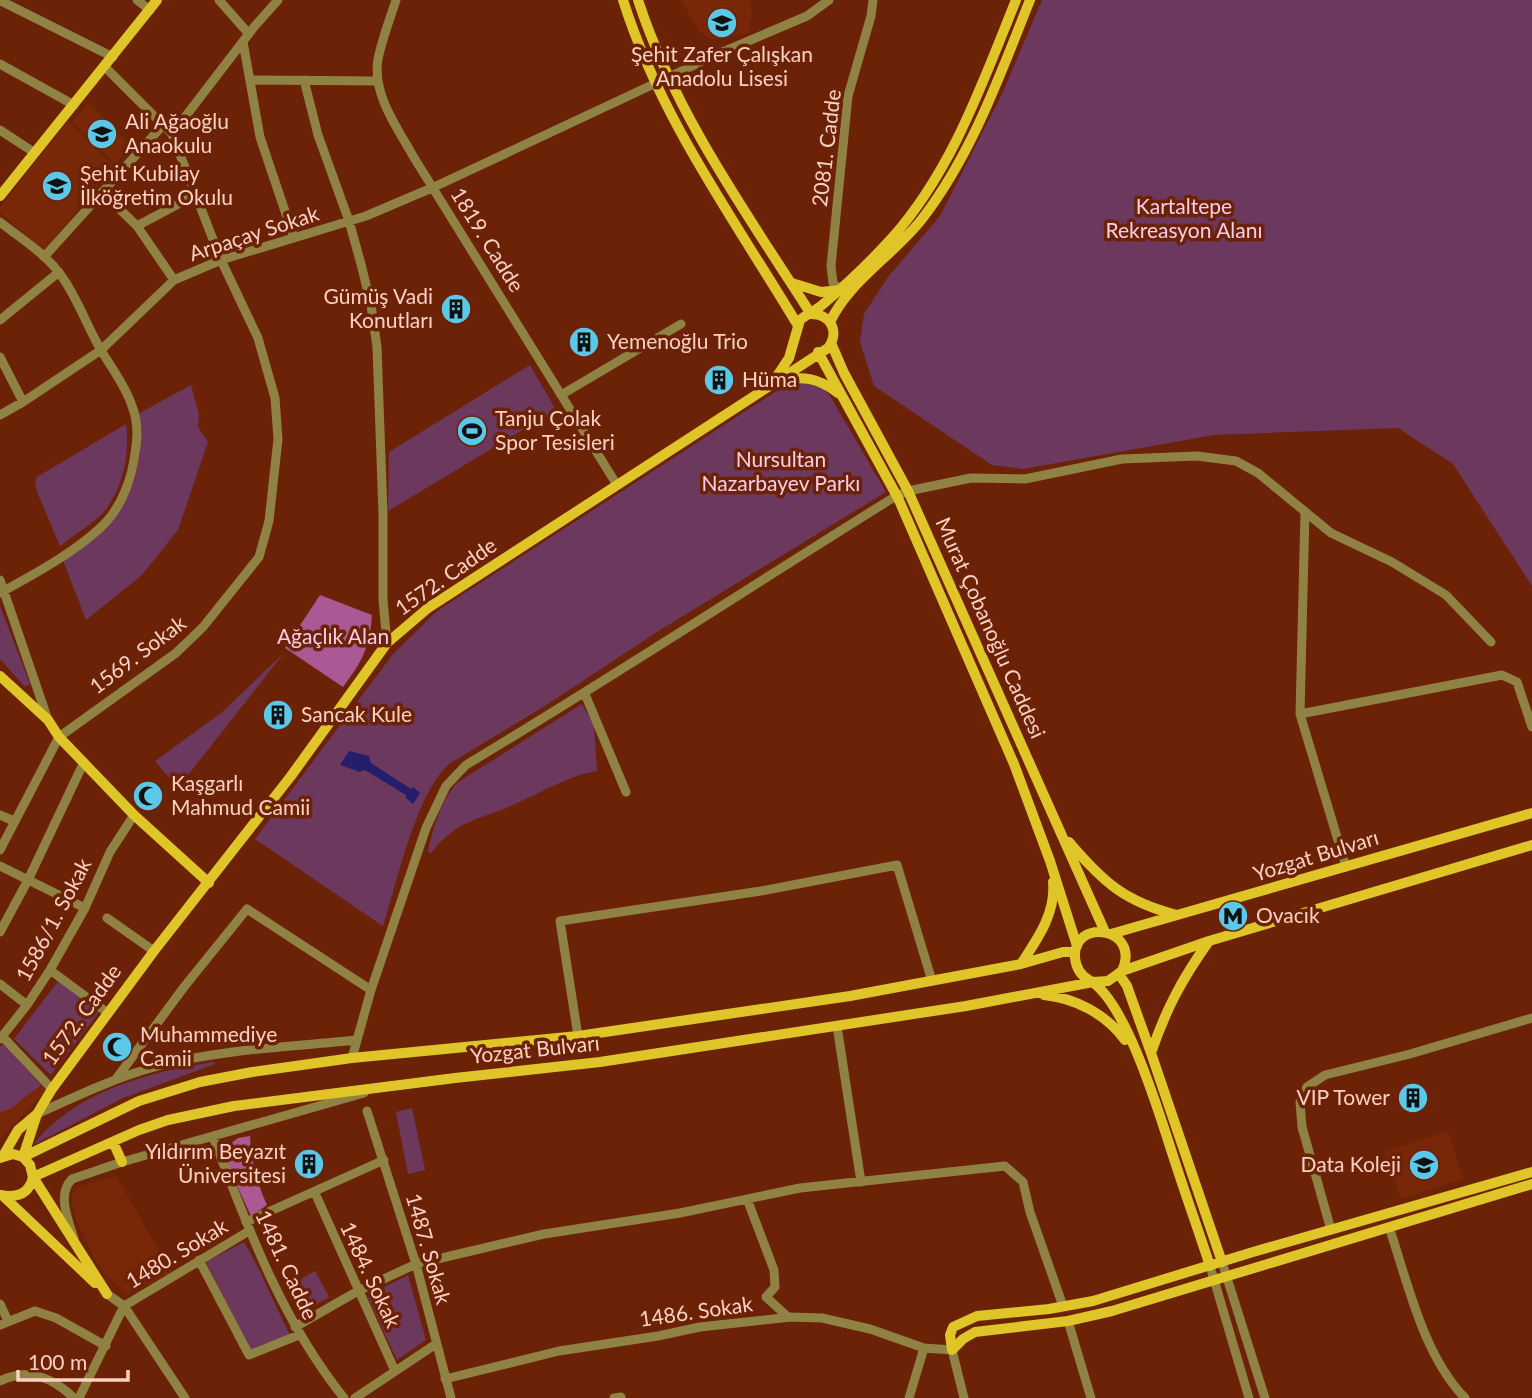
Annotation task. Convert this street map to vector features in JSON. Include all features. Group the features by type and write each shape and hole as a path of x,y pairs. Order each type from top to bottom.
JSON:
{"main road":[{"path":"0,196 158,0"},
{"path":"623,0 655,84 796,327 797,342 806,351 818,352 831,343 834,332 830,321 821,315 811,314"},
{"path":"638,0 669,78 698,134 811,314"},
{"path":"830,321 843,293 891,239 934,181 966,124 1016,0"},
{"path":"772,383 789,358 796,327 804,317 843,293 906,237 955,171 990,99 1030,0"},
{"path":"791,282 821,292 843,293"},
{"name":"Murat Çobanoğlu Caddesi","path":"831,343 844,373 908,491 1059,831 1108,933"},
{"name":"1572. Cadde","path":"37,1114 52,1088 154,951 314,746 387,643 428,608 818,352"},
{"name":"Murat Çobanoğlu Caddesi","path":"818,352 896,496 1014,764 1051,861 1076,949"},
{"path":"772,383 807,378 821,381 842,397"},
{"path":"2,682 48,720 59,737 134,815 209,883"},
{"name":"Yozgat Bulvarı","path":"1108,933 1180,915 1532,813"},
{"path":"1059,831 1102,880 1154,909 1180,915"},
{"path":"1093,982 1108,981 1120,972 1209,941 1532,845"},
{"path":"1021,964 1044,929 1051,908 1051,861"},
{"path":"1210,1266 1142,1062 1113,1008 1093,982 1078,969 1076,949 1088,935 1108,933 1120,941 1124,949 1126,958 1120,972 1152,1053 1222,1262"},
{"path":"1152,1053 1169,1003 1209,941"},
{"name":"Yozgat Bulvarı","path":"1,1157 13,1154 23,1157 164,1092 252,1072 352,1058 578,1035 850,996 1021,964 1076,949"},
{"name":"Yozgat Bulvarı","path":"0,1194 15,1197 22,1195 28,1190 33,1177 168,1120 234,1106 600,1062 837,1026 1093,982"},
{"path":"1034,994 1074,1002 1108,1021 1142,1062"},
{"path":"37,1114 23,1157 107,1294"},
{"path":"1,1157 18,1130 37,1114"},
{"path":"113,1142 122,1161"},
{"path":"952,1350 950,1335 953,1326 977,1316 1093,1301 1532,1172"},
{"path":"952,1350 975,1332 1068,1321 1170,1295 1227,1275 1532,1184"},
{"path":"0,1194 107,1294"}],"street":[{"path":"138,0 150,10"},
{"path":"219,0 246,38 260,137 294,238"},
{"path":"105,67 173,134 278,0"},
{"name":"1819. Cadde","path":"396,0 378,60 378,81 386,106 617,485"},
{"name":"Arpaçay Sokak","path":"0,415 101,350 174,280 221,260 349,221 433,187 807,16 829,0"},
{"name":"2081. Cadde","path":"843,293 833,283 831,266 848,96 873,0"},
{"path":"1,1 113,57"},
{"path":"0,64 74,106"},
{"path":"251,80 378,81"},
{"path":"304,80 318,135 349,221 371,305 377,347 383,600 387,643"},
{"path":"44,257 164,124"},
{"path":"0,130 35,153"},
{"name":"1569. Sokak","path":"59,737 176,653 204,627 259,557 269,521 278,439 275,398 258,338 221,260 173,134"},
{"path":"102,192 137,226 174,280"},
{"path":"137,226 197,194"},
{"path":"0,222 44,257 59,272 75,296 133,408 138,435 133,470 118,506 106,523 63,555 2,592"},
{"path":"0,320 59,272"},
{"path":"562,395 681,324"},
{"path":"0,357 23,402"},
{"path":"352,1058 371,990 426,828 446,786 466,765 585,694 696,621 908,491 979,477 1017,480 1122,459 1197,456 1227,458 1246,465 1331,533 1392,562 1446,595 1491,642"},
{"path":"1305,512 1300,714 1346,867"},
{"path":"0,580 48,720"},
{"path":"1300,714 1502,675 1517,682 1532,727"},
{"path":"585,694 626,792"},
{"path":"0,850 59,737"},
{"path":"0,933 29,880 84,762"},
{"name":"1586/1. Sokak","path":"1,1038 50,970 85,908 110,852 134,815"},
{"path":"0,816 14,821"},
{"path":"578,1035 560,922 761,891 897,865 932,981"},
{"path":"0,866 85,908"},
{"path":"116,1079 184,987 247,909 371,990"},
{"path":"107,918 154,951"},
{"path":"50,970 108,1013"},
{"path":"0,985 27,1005"},
{"path":"1331,1230 1302,1128 1300,1102 1307,1087 1325,1075 1410,1054 1532,1018"},
{"path":"837,1026 861,1182"},
{"path":"1,1038 52,1088"},
{"path":"37,1114 116,1079 158,1066 207,1056 356,1040"},
{"path":"76,1243 64,1193 67,1184 82,1175 122,1161 386,1087"},
{"name":"1487. Sokak","path":"367,1111 416,1264 451,1398"},
{"name":"1481. Cadde","path":"213,1137 248,1227 297,1331 344,1398"},
{"name":"1480. Sokak","path":"124,1306 248,1227 384,1160"},
{"path":"199,1260 249,1355 297,1331 358,1291 416,1264 544,1234 680,1213 800,1188 1005,1166 1023,1182 1030,1212 1063,1306"},
{"name":"1484. Sokak","path":"315,1193 395,1371"},
{"path":"747,1199 774,1270 775,1287 766,1297 788,1317"},
{"path":"1389,1227 1431,1349 1446,1376 1465,1398"},
{"path":"1222,1262 1265,1398"},
{"path":"1210,1266 1249,1398"},
{"path":"107,1294 124,1306 186,1398"},
{"path":"0,1304 4,1323 35,1311 56,1318 106,1346"},
{"path":"0,1381 30,1375 46,1377 77,1398 106,1346 124,1306"},
{"name":"1486. Sokak","path":"445,1379 559,1351 700,1327 788,1317 822,1318 870,1329 924,1348 952,1350"},
{"path":"1068,1321 1091,1398"},
{"path":"355,1398 436,1344"},
{"path":"909,1398 924,1348"},
{"path":"952,1350 964,1398"}],"shaded area":[{"name":"Şehit Zafer Çalışkan Anadolu Lisesi","path":"681,0 751,0 749,32 711,39 699,32"},
{"name":"Ali Ağaoğlu Anaokulu","path":"88,103 132,146 115,164 72,122"},
{"name":"Şehit Kubilay İlköğretim Okulu","path":"68,121 114,166 44,251 0,213 0,207"},
{"path":"349,751 369,756 371,763 411,789 413,787 420,793 413,804 406,795 365,770 360,772 340,765"},
{"path":"4,1044 47,1090 0,1139 0,1047"},
{"name":"Data Koleji","path":"1448,1131 1463,1179 1401,1199 1385,1152"},
{"path":"116,1176 172,1272 128,1295 103,1272 95,1260 76,1219 71,1200 79,1186"}],"green space":[{"name":"Kartaltepe Rekreasyon Alanı","path":"1042,0 1532,0 1532,586 1453,464 1398,428 1214,435 1023,469 992,465 874,386 860,342 864,314 888,277 940,216 1002,94"},
{"name":"Tanju Çolak Spor Tesisleri","path":"530,365 556,410 388,511 389,452"},
{"name":"Nursultan Nazarbayev Parkı","path":"797,381 822,387 830,396 886,492 657,632 548,704 449,764 437,778 417,817 383,926 255,839 393,654 437,611 783,387"},
{"path":"191,385 199,414 198,427 208,442 178,530 141,576 86,620 63,560 114,517 129,494 139,455 138,414"},
{"path":"126,424 124,467 113,499 98,518 60,546 37,492 37,477"},
{"name":"Ağaçlık Alan","path":"320,595 372,615 364,654 343,687 285,648"},
{"path":"0,606 30,684 25,687 0,659"},
{"name":"Ağaçlık Alan","path":"283,654 178,788 155,761 221,713"},
{"path":"582,704 594,725 597,771 565,780 470,822 450,833 431,853 428,852 442,806 458,782"},
{"path":"59,980 99,1012 51,1075 14,1039"},
{"path":"4,1044 41,1085 10,1109 0,1112 0,1047"},
{"path":"214,1062 215,1064 123,1098 33,1145 50,1126 70,1111 115,1087 139,1078"},
{"path":"412,1108 425,1170 408,1174 396,1112"},
{"path":"250,1136 255,1172 267,1205 251,1216 227,1164 230,1144 238,1138"},
{"path":"244,1242 290,1335 250,1350 206,1262"},
{"path":"315,1271 329,1297 301,1313 287,1287"},
{"path":"408,1275 426,1340 397,1360 367,1296"}],"place":[{"name":"Şehit Zafer Çalışkan Anadolu Lisesi","path":"722,23"},
{"name":"Ali Ağaoğlu Anaokulu","path":"102,134"},
{"name":"Şehit Kubilay İlköğretim Okulu","path":"57,186"},
{"name":"Gümüş Vadi Konutları","path":"456,309"},
{"name":"Yemenoğlu Trio","path":"584,342"},
{"name":"Hüma","path":"719,380"},
{"name":"Tanju Çolak Spor Tesisleri","path":"472,431"},
{"name":"Sancak Kule","path":"278,715"},
{"name":"Kaşgarlı Mahmud Camii","path":"148,796"},
{"name":"Ovacık","path":"1233,916"},
{"name":"Muhammediye Camii","path":"117,1047"},
{"name":"VIP Tower","path":"1413,1098"},
{"name":"Yıldırım Beyazıt Üniversitesi","path":"309,1164"},
{"name":"Data Koleji","path":"1424,1165"}]}
